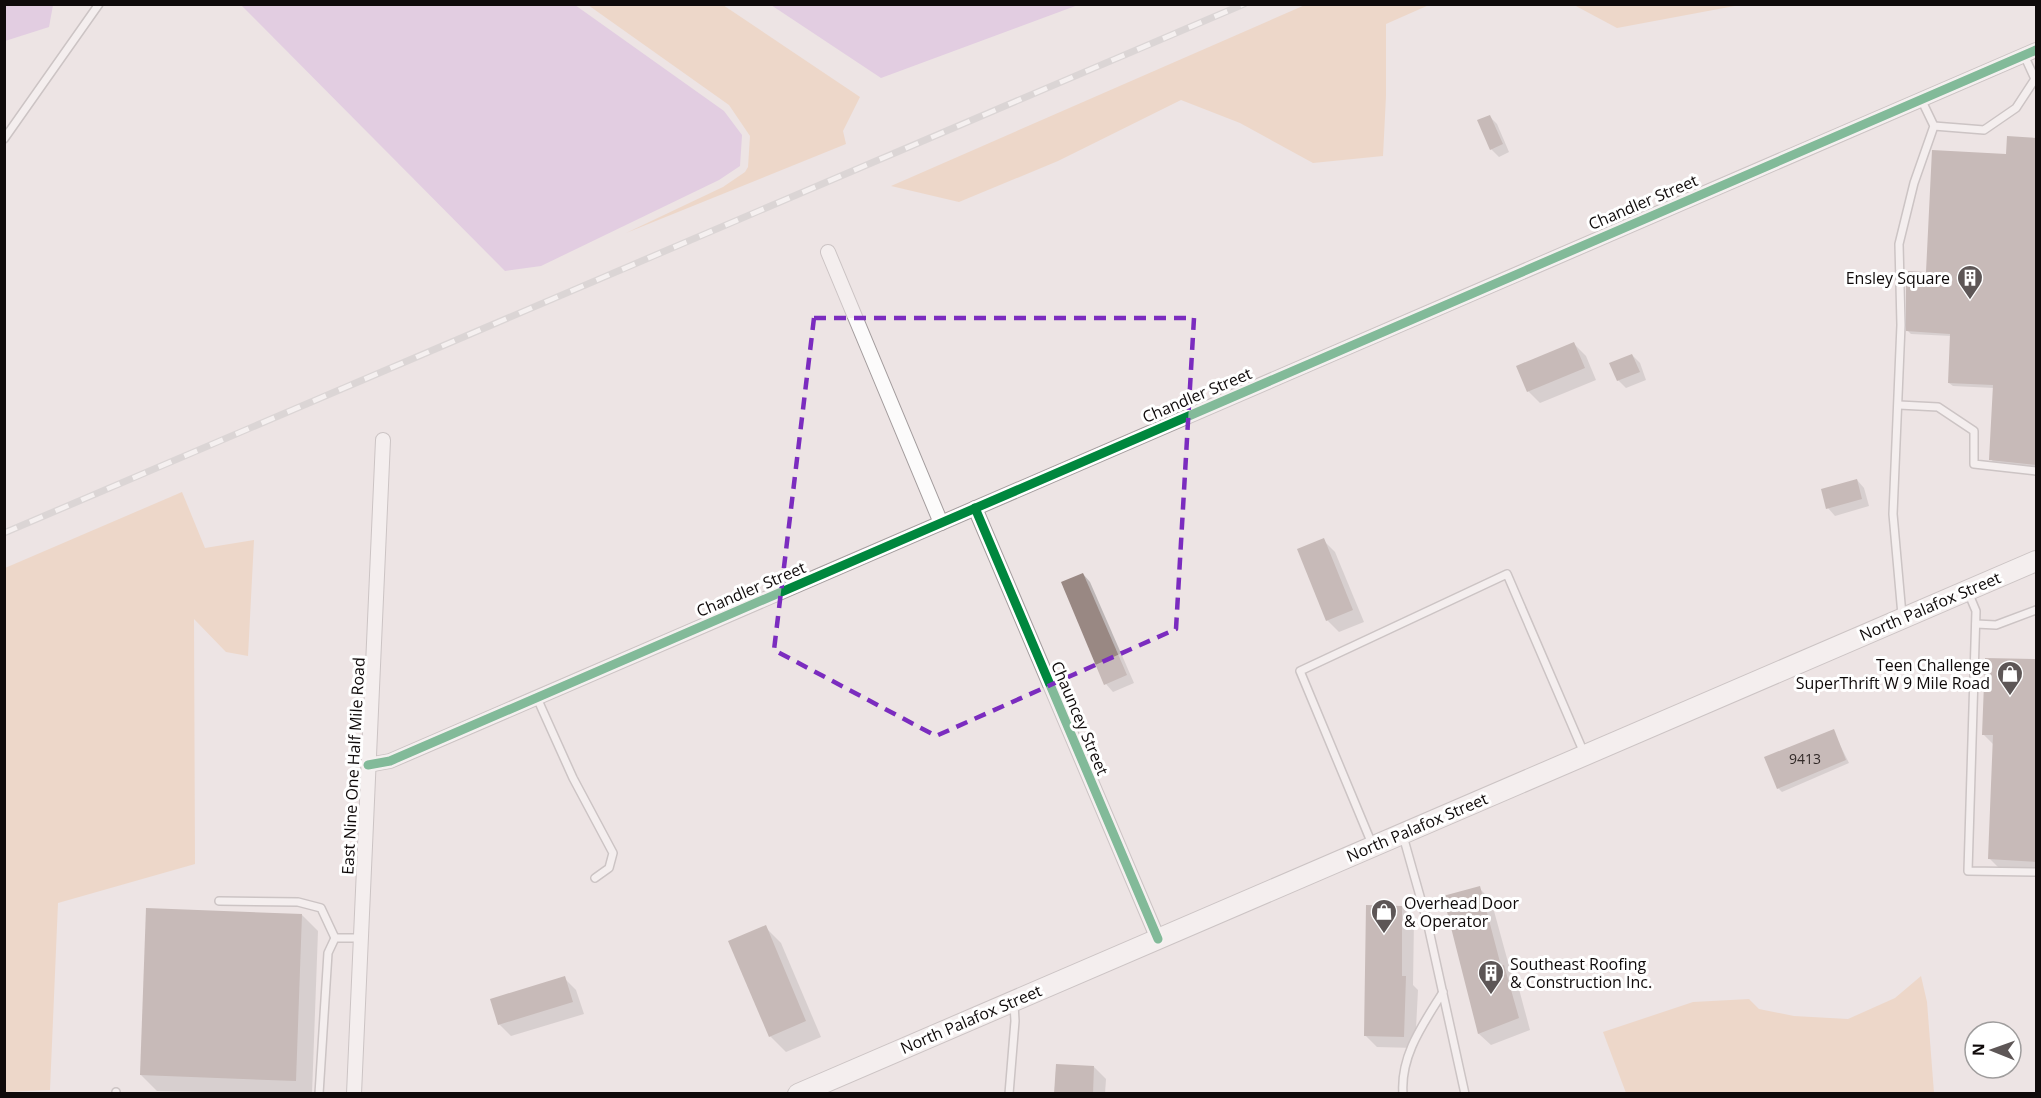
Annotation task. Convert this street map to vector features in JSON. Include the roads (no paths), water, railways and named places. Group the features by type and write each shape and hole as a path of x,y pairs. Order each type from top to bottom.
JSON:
{"main road":[{"name":"North Palafox Street","path":"798,1094 2037,561"}],"street":[{"name":"Chandler Street","path":"368,765 390,761 2030,53"},
{"path":"828,252 941,523"},
{"name":"East Nine One Half Mile Road","path":"354,1094 382,440"},
{"name":"Chauncey Street","path":"975,508 1158,939"}],"lane":[{"path":"4,139 99,4"},
{"path":"1934,126 1984,130 2016,108 2035,79 2030,53"},
{"path":"1903,617 1893,514 1901,325 1899,244 1914,183 1934,126 1921,99"},
{"path":"1899,405 1938,407 1974,431 1974,464 2037,471"},
{"path":"1373,846 1300,671 1507,574 1585,755"},
{"path":"1967,590 1976,611 1968,870 2037,872"},
{"path":"1976,624 1996,625 2037,610"},
{"path":"537,698 573,778 613,853 609,868 595,878"},
{"path":"1402,834 1443,992 1465,1094"},
{"path":"219,901 298,902 321,908 335,938"},
{"path":"335,938 361,938"},
{"path":"319,1094 328,953 335,938"},
{"path":"1403,1094 1405,1067 1414,1040 1443,992"},
{"path":"1009,1094 1015,1021 1013,1002"}],"railway":[{"path":"4,533 1244,4"}],"place":[{"name":"Ensley Square","path":"1970,301"},
{"name":"Teen Challenge SuperThrift W 9 Mile Road","path":"2010,697"},
{"name":"Overhead Door & Operator","path":"1384,935"},
{"name":"Southeast Roofing & Construction Inc.","path":"1491,996"}]}
